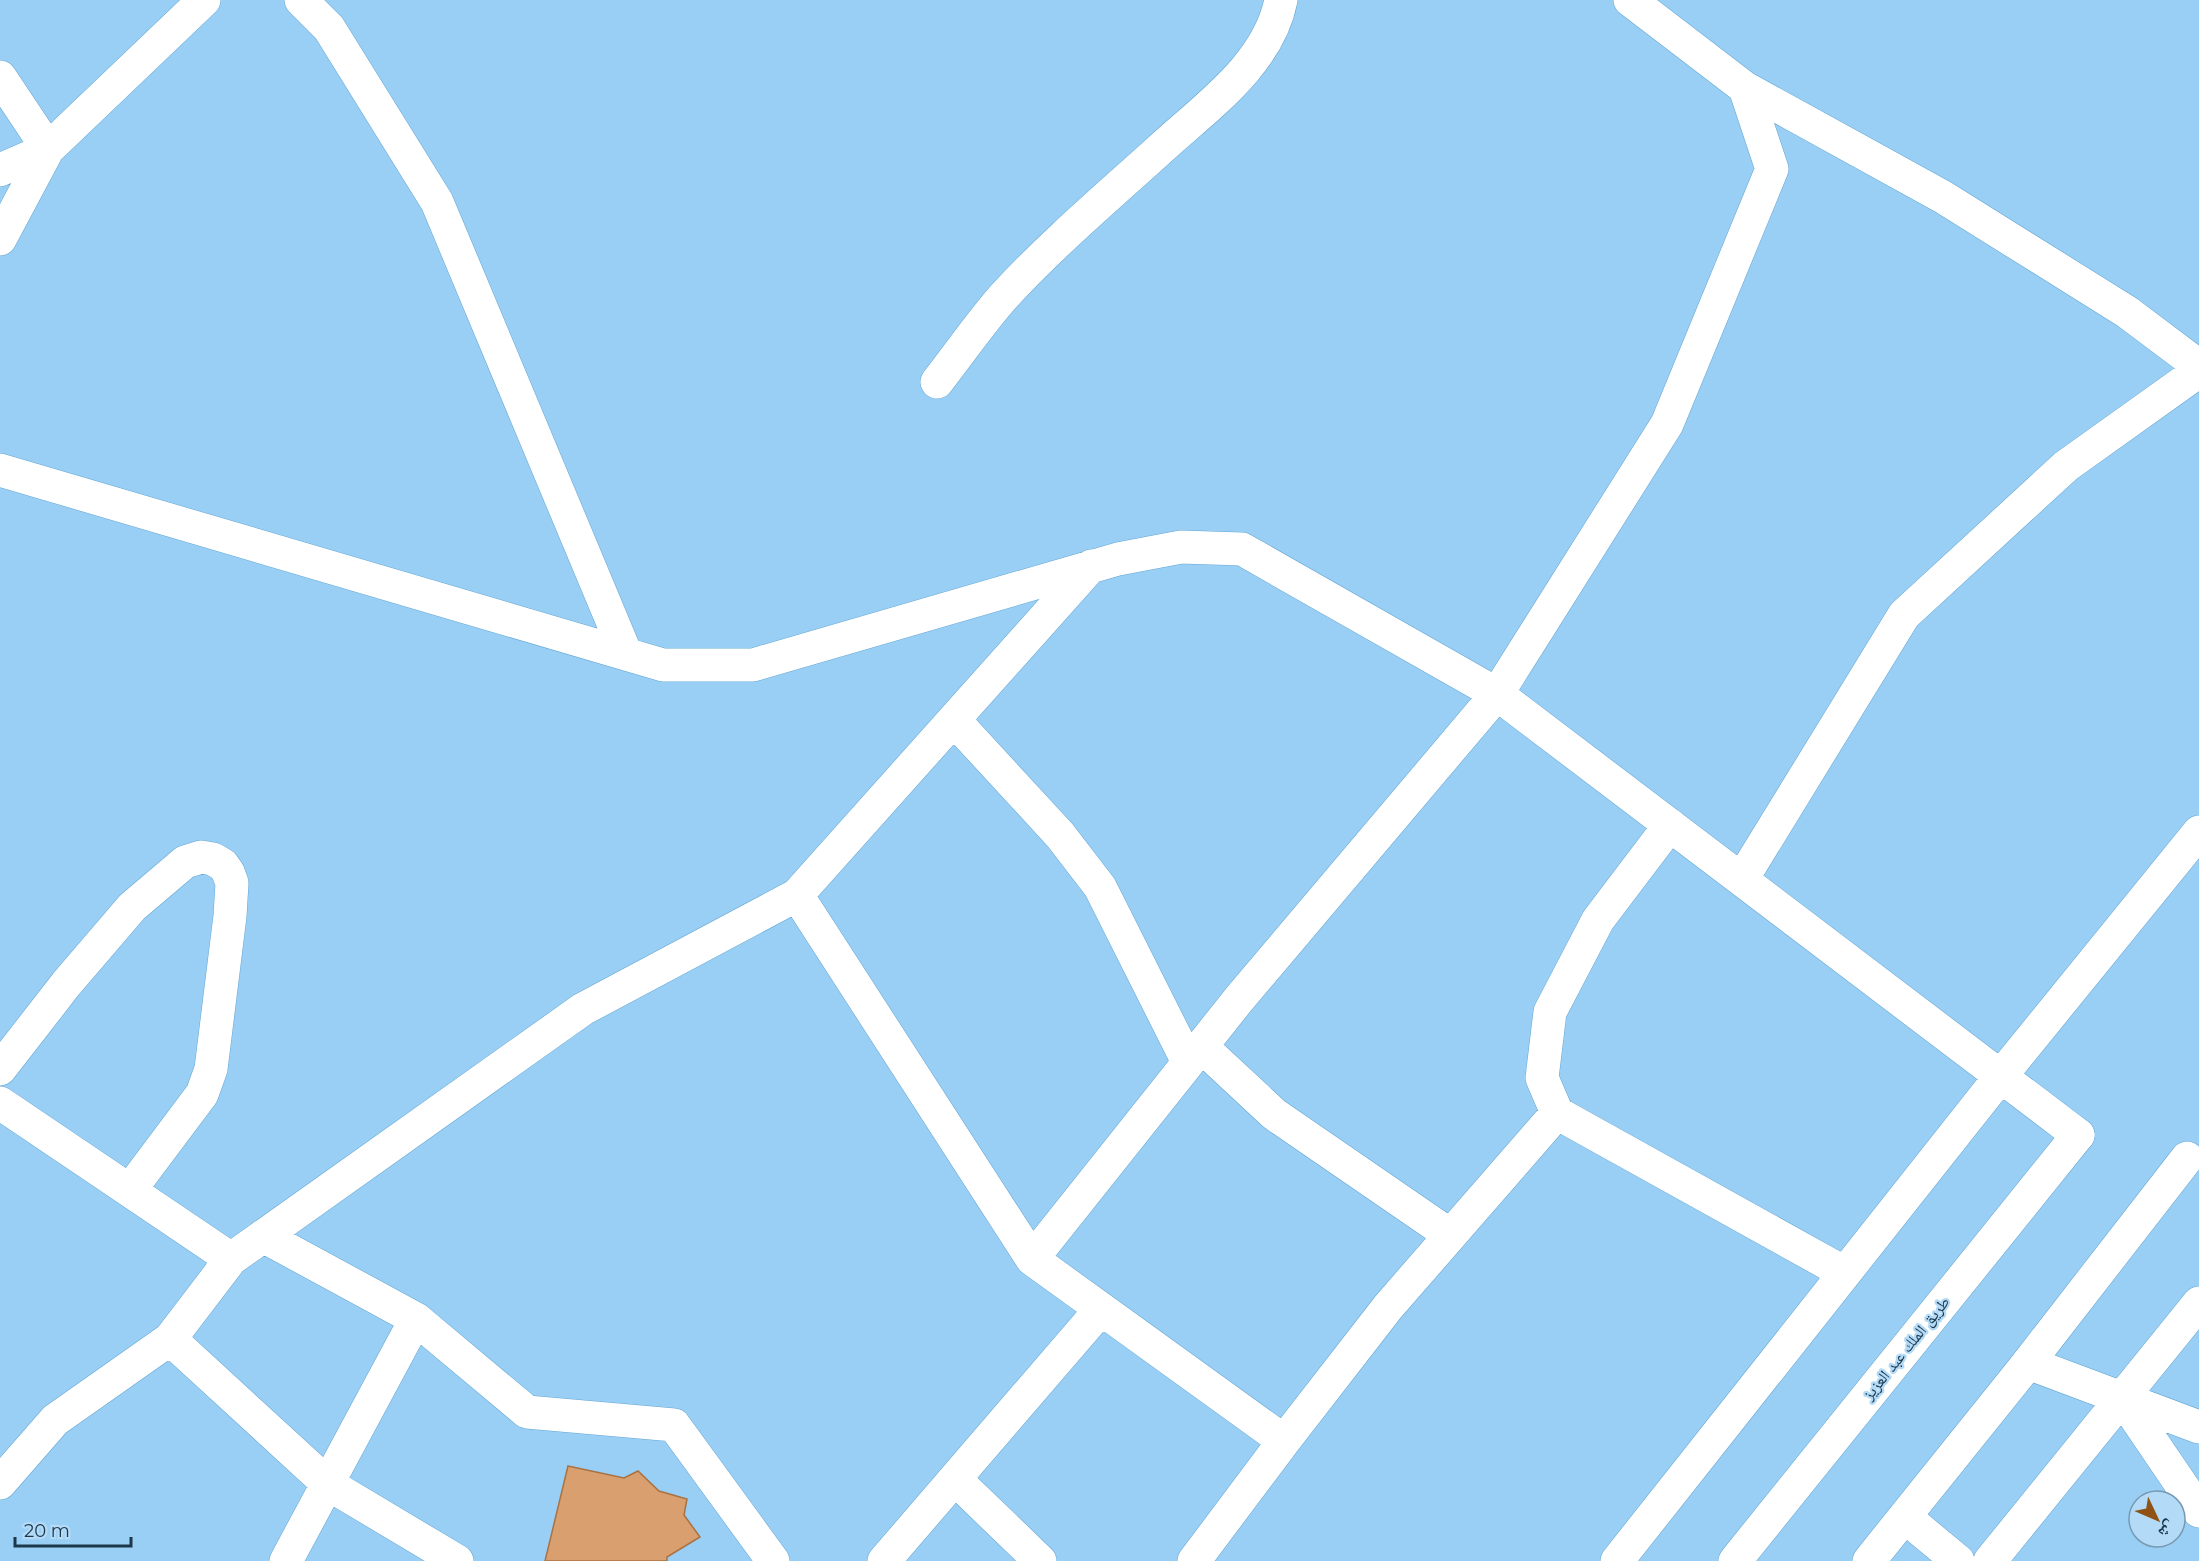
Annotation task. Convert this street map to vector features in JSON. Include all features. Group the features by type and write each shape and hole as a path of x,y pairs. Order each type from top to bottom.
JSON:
{"street":[{"path":"0,239 48,149 204,0"},
{"path":"301,0 329,28 437,202 626,654"},
{"path":"937,382 1004,297 1060,241 1228,88 1259,52 1278,16 1281,0"},
{"path":"1630,0 1745,88 1943,197 2127,312 2199,366"},
{"path":"0,77 48,149"},
{"path":"1032,1258 1194,1054 1497,693 1667,424 1772,170 1745,88"},
{"path":"0,170 48,149"},
{"path":"1742,879 1904,615 2066,466 2199,371"},
{"path":"0,470 663,665 753,665 1091,566 1181,546 1242,549 1497,693 2000,1077"},
{"path":"0,1483 55,1420 170,1339 231,1259 262,1236 583,1009 797,895 1091,566"},
{"path":"954,720 1060,835 1100,887 1194,1054 1274,1114 1450,1235"},
{"path":"1670,825 1598,920 1550,1012 1542,1078 1557,1113 1845,1273"},
{"path":"1617,1561 2000,1077 2199,832"},
{"path":"0,1069 66,984 132,907 185,862 201,857 213,859 223,865 232,883 211,1069 202,1094 130,1190"},
{"path":"797,895 1032,1258 1284,1441"},
{"name":"طريق الملك عبد العزيز","path":"1735,1561 2078,1136 2000,1077"},
{"path":"0,1102 231,1259"},
{"path":"1194,1561 1388,1307 1557,1113"},
{"path":"1869,1561 2193,1160"},
{"path":"262,1236 416,1320 527,1412 674,1425 773,1561"},
{"path":"1990,1561 2199,1303"},
{"path":"884,1561 1101,1309"},
{"path":"286,1561 416,1320"},
{"path":"170,1339 328,1484 457,1561"},
{"path":"2028,1363 2199,1427"},
{"path":"2123,1399 2199,1511"},
{"path":"955,1479 1040,1561"},
{"path":"1905,1517 1958,1561"}],"building":[{"path":"568,1466 624,1478 638,1471 659,1491 687,1499 684,1515 700,1537 667,1557 667,1561 545,1561"}]}
